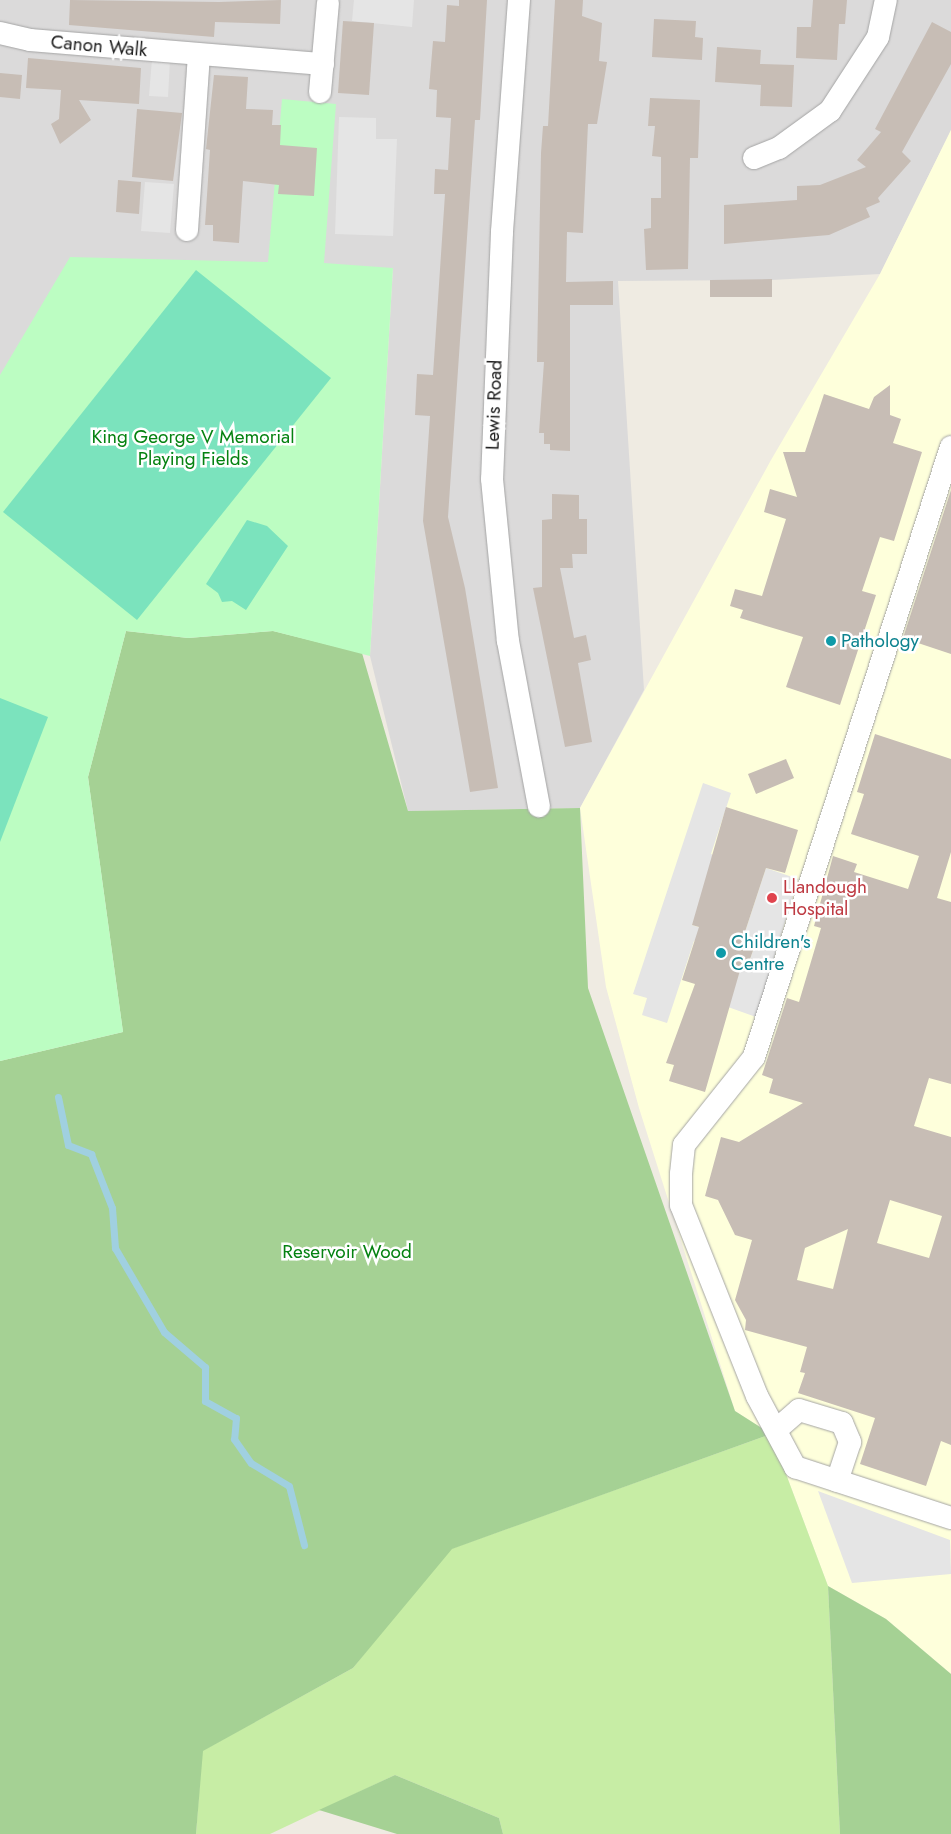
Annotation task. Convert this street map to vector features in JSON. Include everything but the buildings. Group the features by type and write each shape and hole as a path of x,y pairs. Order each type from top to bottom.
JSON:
{"street":[{"name":"Lewis Road","path":"519,0 503,214 492,479 508,641 539,806"},
{"path":"754,158 779,148 830,111 878,37 886,0"},
{"path":"320,92 328,3"},
{"name":"Canon Walk","path":"0,33 30,40 323,64"},
{"path":"187,230 199,55"},
{"path":"951,446 754,1057 684,1145 682,1205 757,1396 795,1467 951,1518"},
{"path":"776,1430 799,1410 842,1423 850,1442 837,1481"}],"shaded area":[{"path":"0,0 951,0 951,130 880,274 772,280 618,281 644,690 580,808 408,811 370,656 393,268 0,375"},
{"path":"354,0 414,0 412,27 352,21"},
{"path":"152,59 170,60 168,97 149,96"},
{"path":"339,117 376,118 376,139 397,139 393,236 335,234"},
{"name":"Llandough Hospital","path":"951,130 951,1674 886,1619 828,1586 771,1434 735,1411 639,1108 606,987 580,808 771,460 880,274"},
{"path":"145,182 174,184 170,233 141,231"},
{"path":"703,783 731,793 711,854 724,859 692,925 713,932 694,941 667,1023 642,1015 647,998 633,994"},
{"path":"766,868 798,879 756,1017 728,1007 743,960 749,962 756,942 743,938"},
{"path":"818,1491 950,1540 951,1574 852,1583"}],"green space":[{"name":"King George V Memorial Playing Fields","path":"282,99 336,104 324,263 393,268 370,656 273,631 188,638 126,631 88,777 123,1032 0,1061 0,375 70,257 268,262"},
{"path":"196,270 331,378 137,620 3,512"},
{"path":"247,520 267,526 288,546 246,610 232,601 222,602 218,593 206,584"},
{"name":"Reservoir Wood","path":"126,631 188,638 273,631 362,653 408,811 580,808 588,988 735,1411 771,1434 452,1549 353,1668 203,1751 196,1834 0,1834 0,1061 123,1032 88,777"},
{"path":"0,698 48,717 0,842"},
{"path":"771,1434 828,1586 840,1834 503,1834 499,1818 395,1775 270,1834 196,1834 202,1751 353,1668 445,1551"},
{"path":"828,1586 886,1619 951,1674 951,1834 840,1834"},
{"path":"395,1775 499,1818 503,1834 397,1834 319,1810"}],"waterway":[{"path":"58,1097 68,1145 91,1154 112,1208 115,1248 164,1332 205,1367 205,1401 236,1418 234,1439 251,1463 289,1486 304,1545"}],"place":[{"name":"Pathology","path":"831,641"},
{"name":"Llandough Hospital","path":"772,898"},
{"name":"Children's Centre","path":"721,953"}]}
